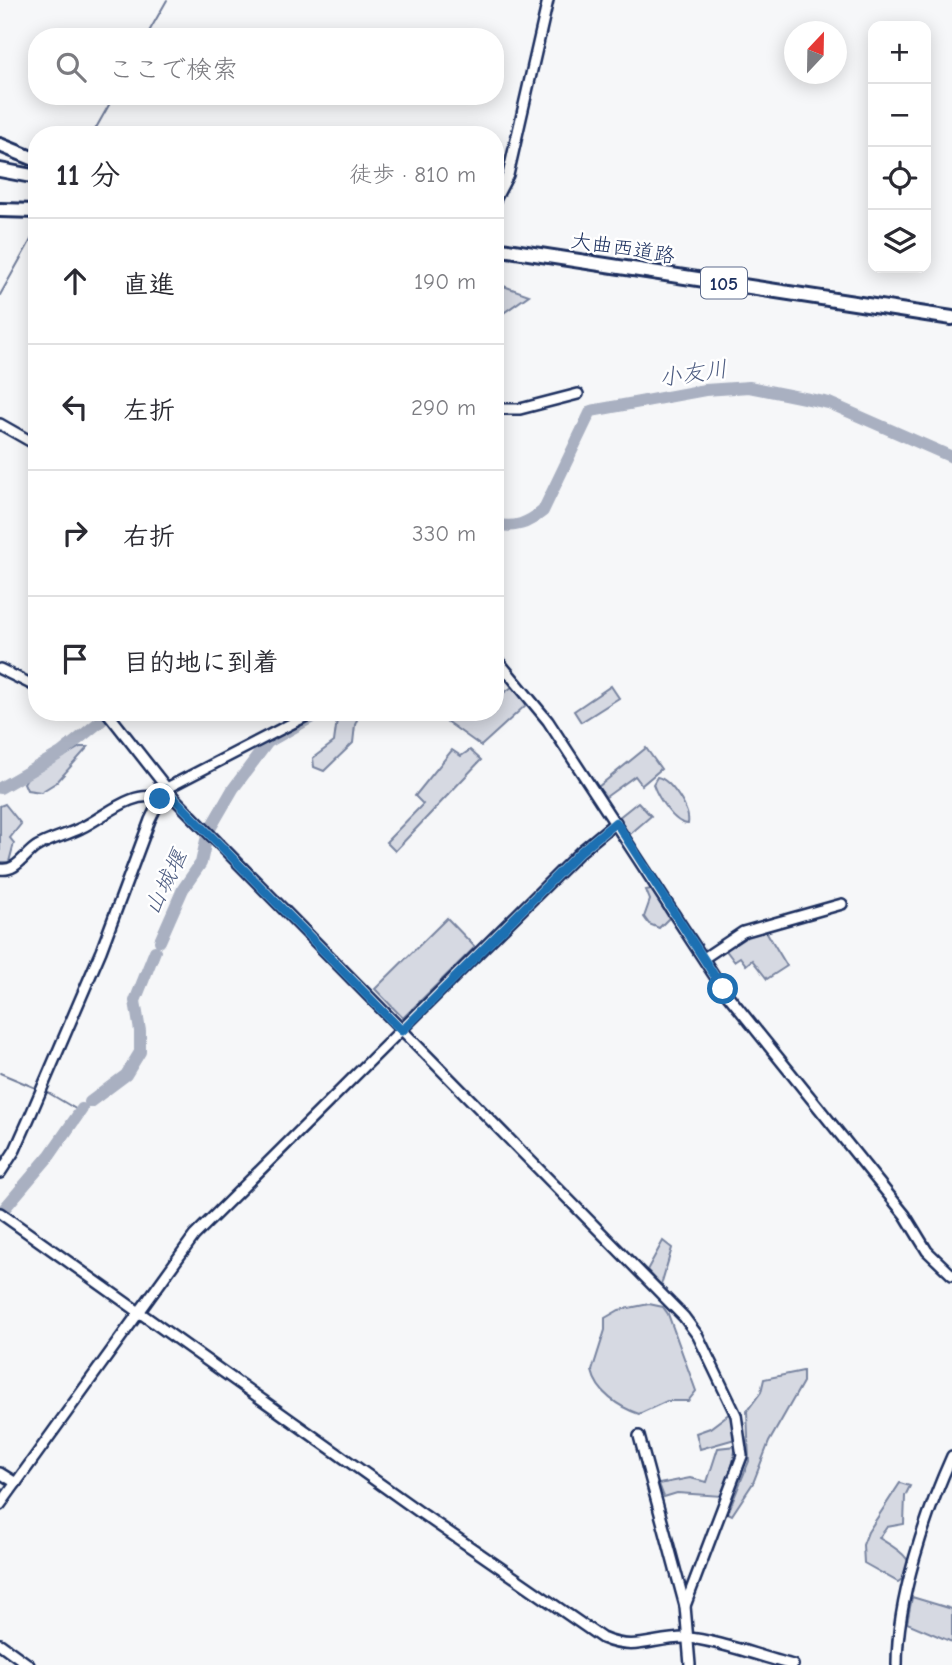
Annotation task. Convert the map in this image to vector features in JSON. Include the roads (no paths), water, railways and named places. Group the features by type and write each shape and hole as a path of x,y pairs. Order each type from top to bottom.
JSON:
{"highway":[{"path":"0,145 28,156"},
{"path":"0,170 28,175"},
{"path":"0,210 28,211"},
{"name":"大曲西道路","path":"504,249 952,318"}],"street":[{"path":"504,183 548,0"},
{"path":"504,409 520,409 578,394"},
{"path":"0,424 28,440"},
{"path":"504,668 548,722 723,989 905,1215 927,1251 952,1275"},
{"path":"0,669 28,683"},
{"path":"113,721 165,789 684,1317 722,1382 738,1422 742,1456 685,1606"},
{"path":"0,1173 15,1150 101,951 149,820 165,789 297,721"},
{"path":"0,869 11,868 36,847 95,821 125,802 143,797 160,799"},
{"path":"0,1505 138,1310 194,1236 225,1202 402,1031 580,852 616,822"},
{"path":"704,958 743,933 842,904"},
{"path":"0,1213 421,1513 602,1638 617,1645 633,1646 687,1638 793,1665"},
{"path":"639,1436 685,1606 690,1665"},
{"path":"897,1665 899,1639 921,1537 932,1501 952,1456"},
{"path":"0,1473 16,1483"},
{"path":"0,1644 29,1665"}],"waterway":[{"path":"151,28 167,0"},
{"path":"97,126 109,105"},
{"path":"0,295 28,245"},
{"name":"小友川","path":"504,525 521,524 543,511 591,411 705,390 749,387 829,403 952,457"},
{"name":"小友川","path":"0,788 61,753 101,721"},
{"name":"山城堰","path":"211,827 233,789 268,742 305,721"},
{"name":"山城堰","path":"160,941 183,889 201,863 206,840"},
{"name":"山城堰","path":"90,1102 126,1075 140,1052 135,1001 155,951"},
{"path":"0,1073 38,1089"},
{"path":"47,1092 79,1111"},
{"name":"山城堰","path":"4,1209 50,1155 82,1109"}]}
